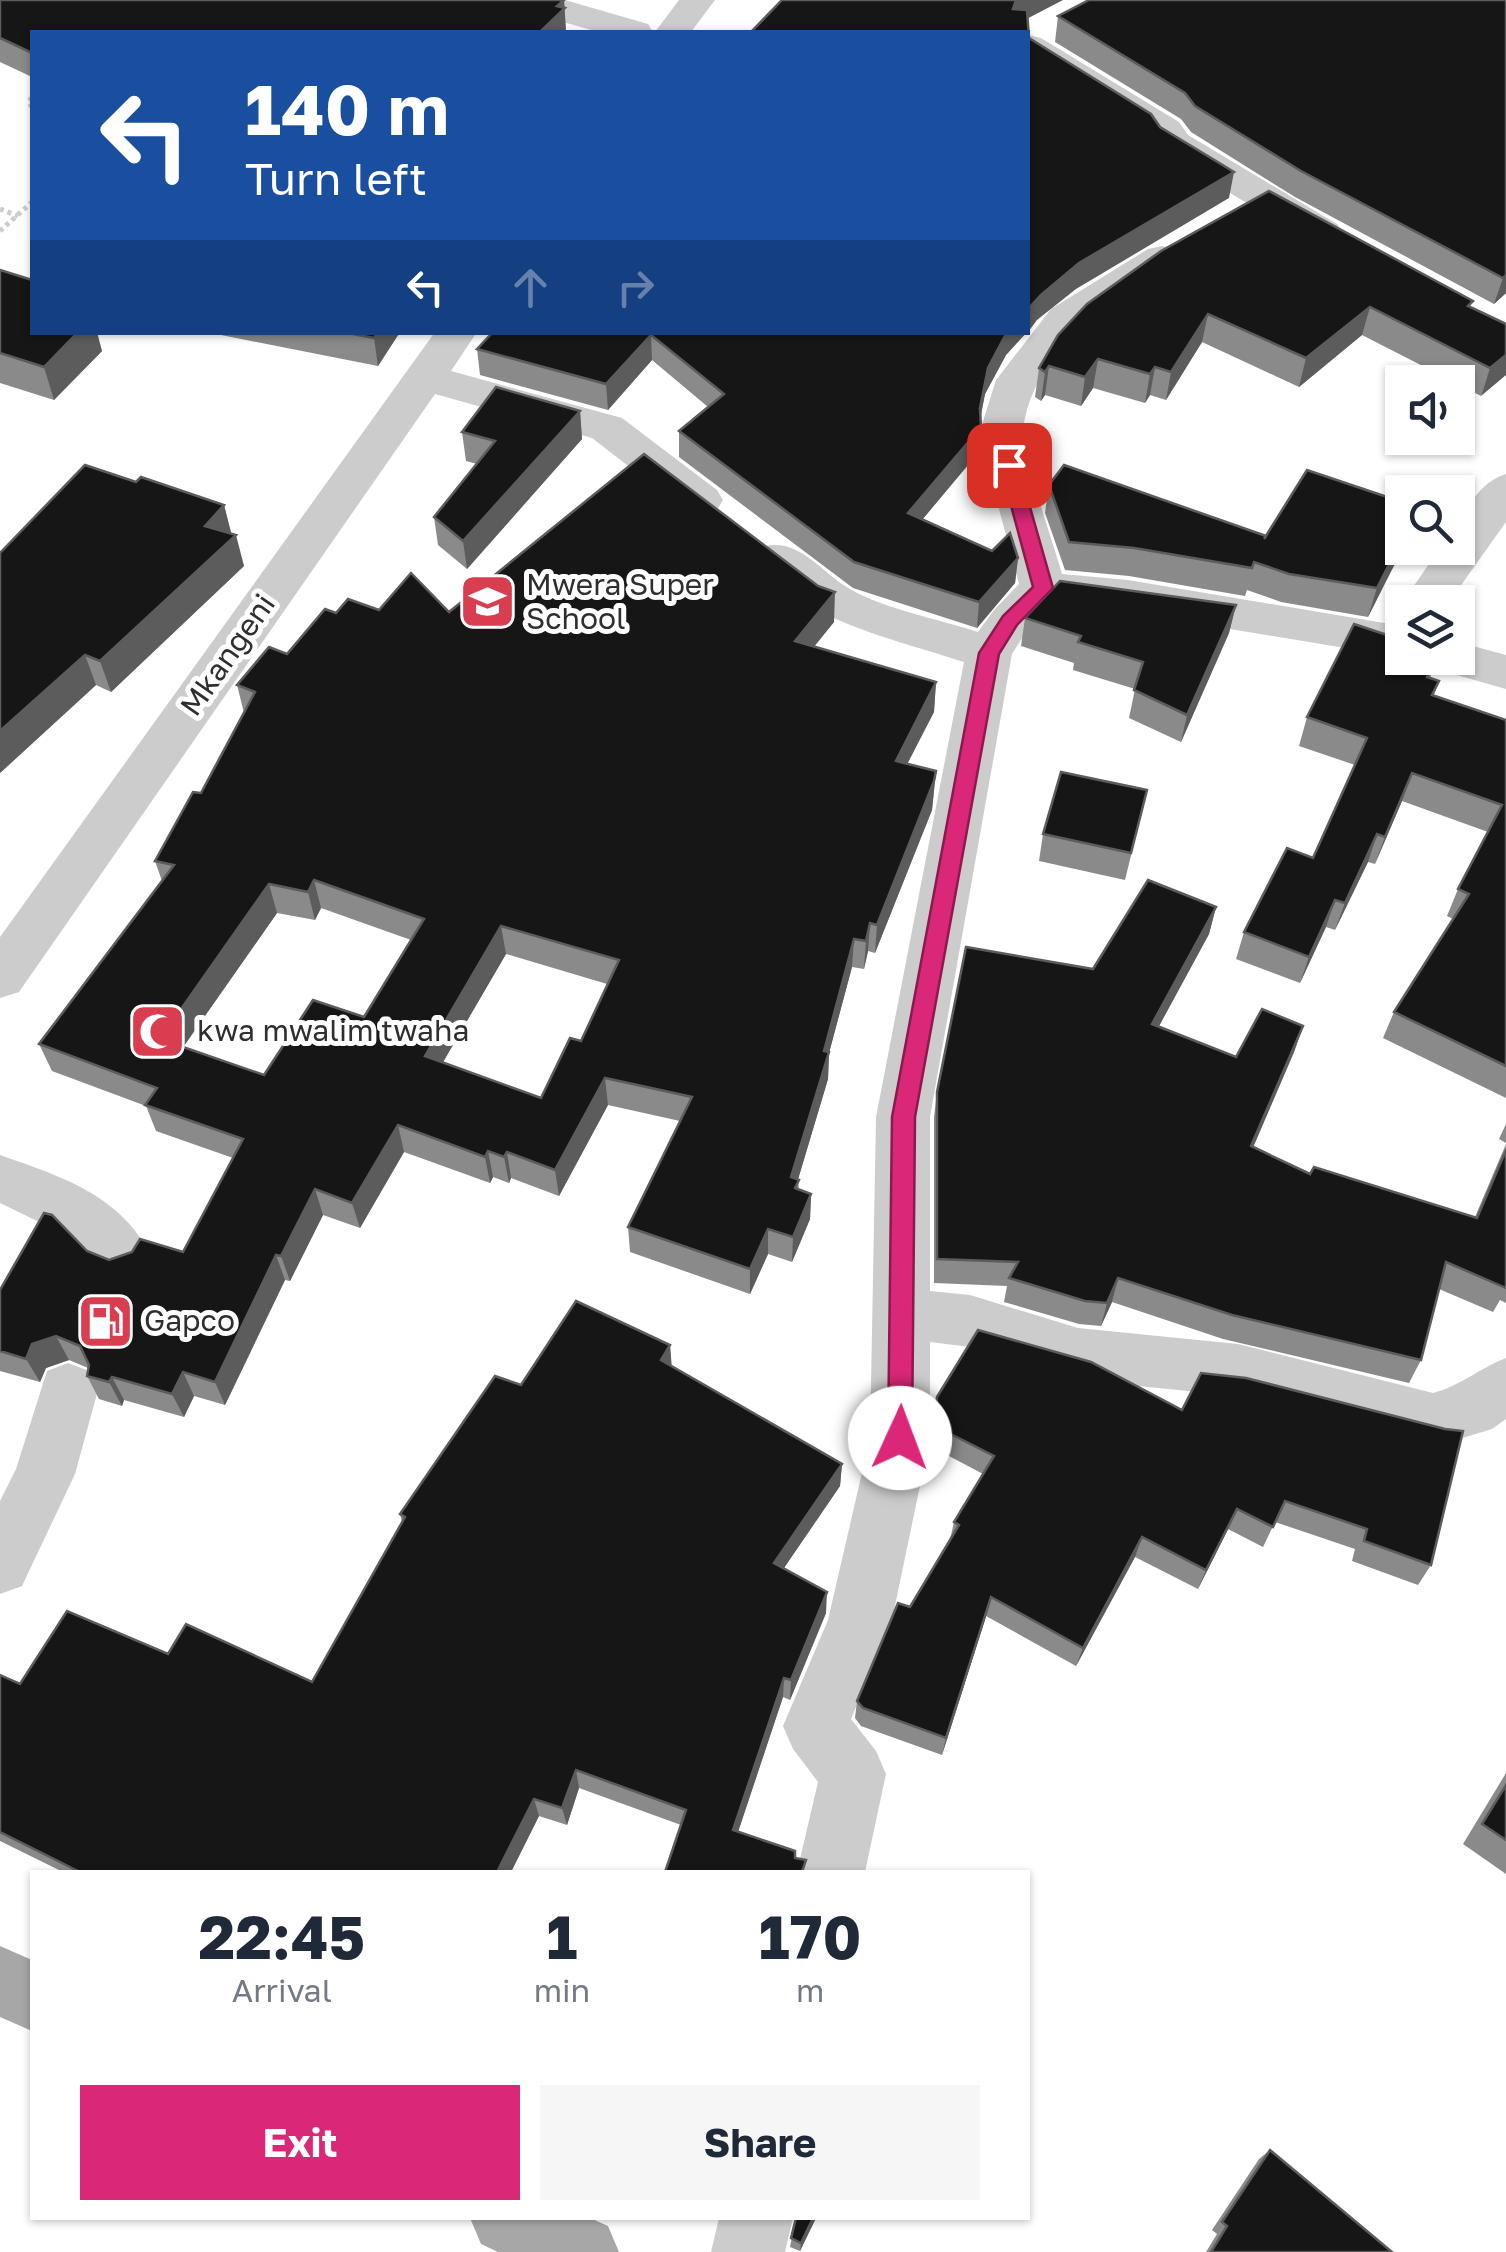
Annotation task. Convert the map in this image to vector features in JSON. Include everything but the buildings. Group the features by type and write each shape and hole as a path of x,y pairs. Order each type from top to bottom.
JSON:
{"main road":[{"path":"0,1981 30,1995"},
{"path":"512,2220 582,2252"}],"street":[{"path":"528,0 629,30"},
{"path":"674,30 696,0"},
{"path":"1038,35 1166,130 1172,142 1248,208 1358,252"},
{"path":"1043,588 1001,434 1017,380 1066,318 1187,244"},
{"name":"Mkangeni","path":"0,978 456,335"},
{"path":"424,378 607,428 835,602 989,653"},
{"path":"1437,585 1506,489"},
{"path":"831,1870 853,1774 816,1726 860,1620 900,1438 903,1117 989,653 1010,620 1043,588 1128,596 1385,636"},
{"path":"1475,663 1506,672"},
{"path":"0,1179 70,1206 112,1239 122,1256"},
{"path":"904,1314 970,1321 1078,1354 1238,1370 1433,1420 1471,1410 1506,1384"},
{"path":"0,1566 44,1474 68,1390"},
{"path":"748,2252 756,2220"}],"path":[{"path":"0,230 20,217 30,204"},
{"path":"0,209 20,217"}],"place":[{"name":"Mwera Super School","path":"487,602"},
{"name":"kwa mwalim twaha","path":"158,1031"},
{"name":"Gapco","path":"105,1321"}],"route":[{"path":"900,1438 903,1117 989,653 1010,620 1043,588 1009,465"}]}
